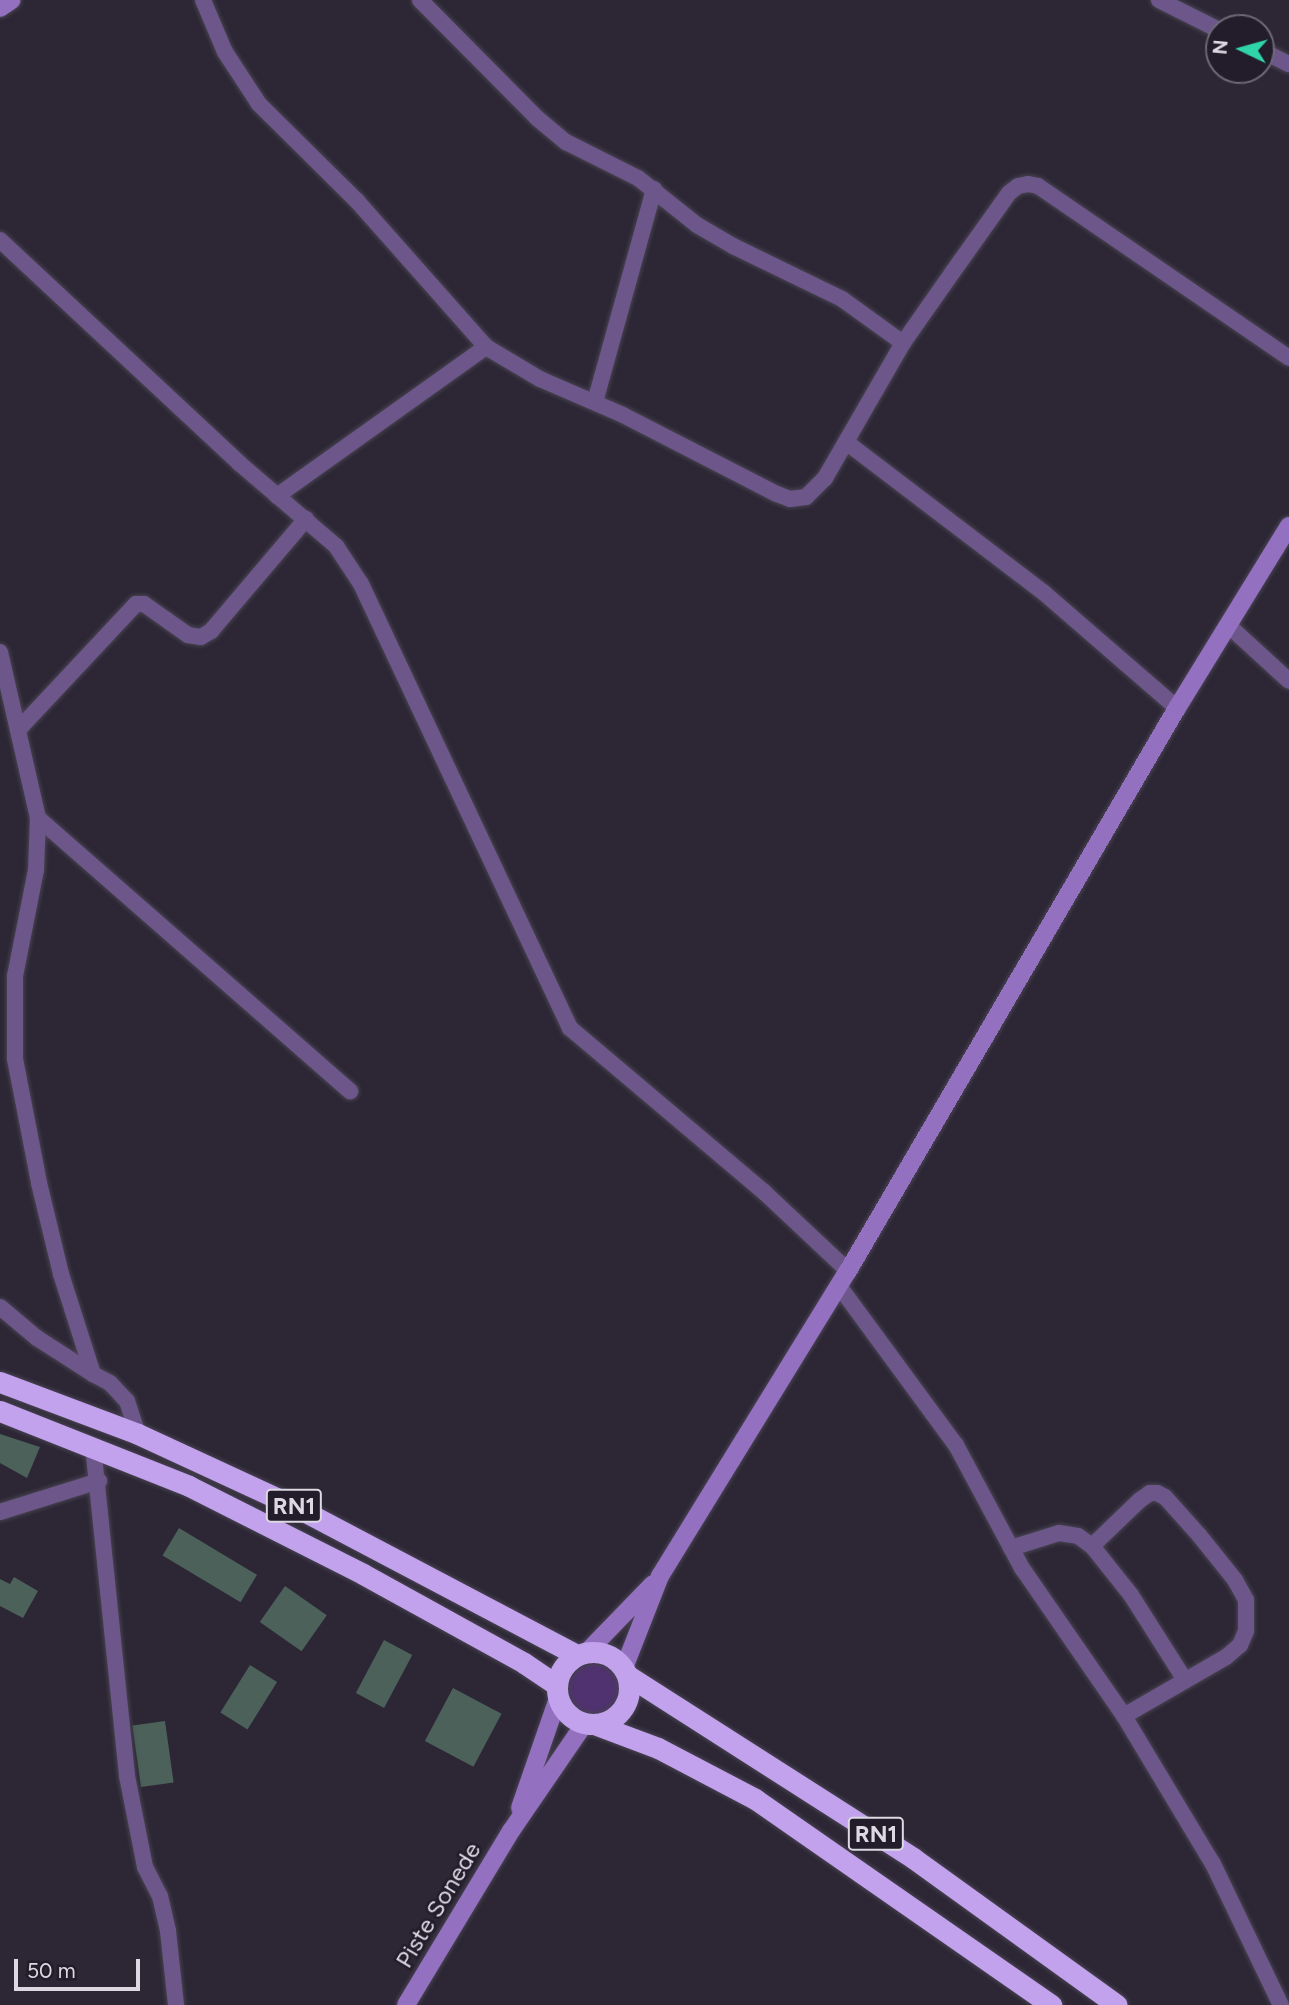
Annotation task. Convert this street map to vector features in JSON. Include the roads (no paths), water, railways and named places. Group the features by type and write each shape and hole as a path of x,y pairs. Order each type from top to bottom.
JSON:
{"highway":[{"name":"RN1","path":"0,1381 138,1434 296,1507 583,1653 612,1656 626,1671 914,1858 1117,2005"},
{"name":"RN1","path":"0,1411 189,1486 273,1527 524,1662 558,1691 573,1718 658,1748 755,1799 1051,2005"},
{"path":"558,1691 560,1673 583,1653"},
{"path":"589,1723 605,1722 623,1708 628,1698 626,1671"}],"street":[{"path":"0,8 12,0"},
{"path":"203,0 225,52 259,104 357,201 486,346 540,379 595,402 790,499 814,492 904,343 1009,193 1017,186 1038,186 1289,358"},
{"path":"420,0 537,118 566,142 654,189 697,225 733,246 825,289 904,343"},
{"path":"1160,0 1205,23"},
{"path":"595,402 654,189"},
{"path":"0,240 277,496 336,546 361,584 569,1028 764,1192 844,1278 956,1445 1012,1548 1124,1716 1213,1864 1281,2005"},
{"path":"277,496 486,346"},
{"path":"846,442 1043,592 1177,708"},
{"path":"18,730 136,604 144,604 188,635 201,637 211,631 306,519"},
{"path":"626,1671 660,1576 844,1278 1177,708 1289,526"},
{"path":"1229,626 1289,681"},
{"path":"1,657 38,818 36,870 15,976 16,1059 39,1183 61,1274 93,1374"},
{"path":"38,818 350,1091"},
{"path":"0,1307 37,1338 110,1383 127,1401 138,1434"},
{"path":"93,1446 99,1481 127,1776 145,1867 160,1896 168,1931 176,2005"},
{"path":"0,1512 99,1481"},
{"path":"1092,1546 1140,1500 1150,1493 1157,1493 1165,1497 1235,1580 1246,1600 1247,1615 1240,1645 1124,1716"},
{"path":"1012,1548 1059,1533 1078,1536 1092,1546 1131,1595 1185,1680"},
{"path":"583,1653 660,1576"},
{"name":"Piste Sonede","path":"511,1831 558,1691"},
{"name":"Piste Sonede","path":"406,2005 511,1831 589,1723"}]}
